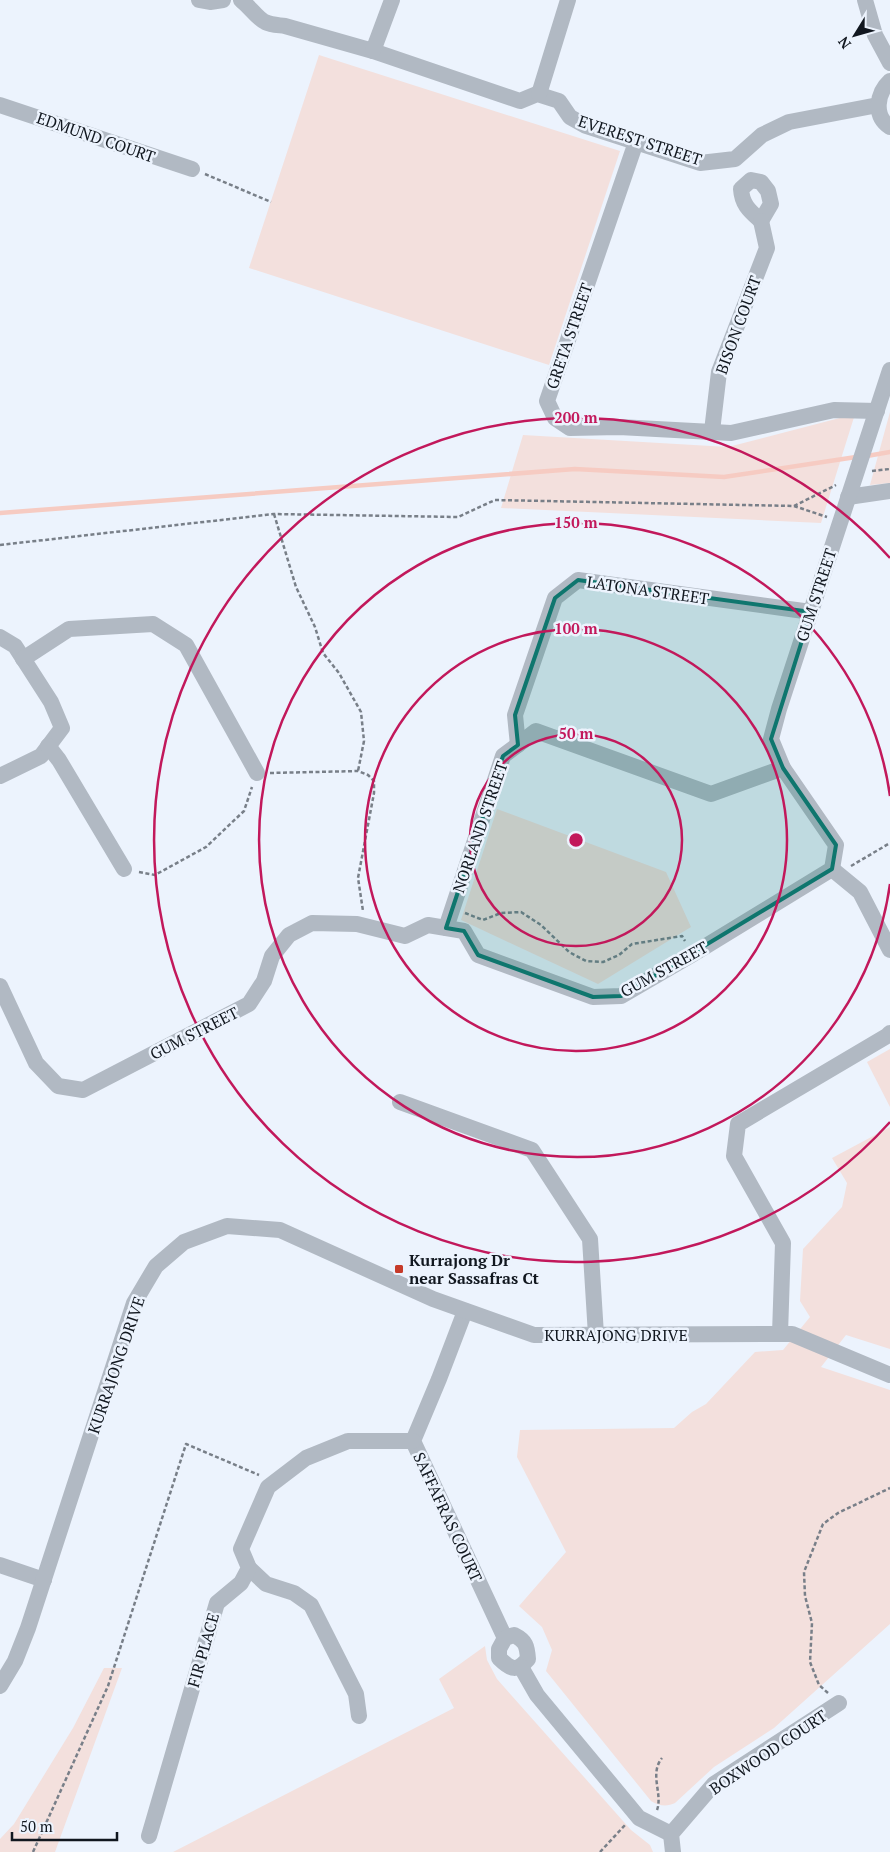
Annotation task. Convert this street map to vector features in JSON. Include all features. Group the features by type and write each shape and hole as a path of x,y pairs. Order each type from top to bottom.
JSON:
{"street":[{"path":"199,0 210,2 223,0"},
{"path":"241,0 249,5 264,22 285,26 373,51 520,101 540,94 568,0"},
{"path":"373,51 392,0"},
{"path":"865,0 875,35 890,63"},
{"path":"890,81 879,97 878,105 884,123 890,127"},
{"name":"EVEREST STREET","path":"540,94 559,101 570,117 586,126 700,162 735,159 762,135 789,122 878,105"},
{"name":"EDMUND COURT","path":"0,105 192,169"},
{"name":"GRETA STREET","path":"636,142 547,401 555,418 570,428 618,427 731,433 834,410 876,411"},
{"name":"BISON COURT","path":"712,432 719,372 767,248 761,221"},
{"name":"GUM STREET","path":"0,986 36,1063 58,1086 83,1090 249,1004 264,982 272,956 289,935 312,923 357,924 405,936 428,924 464,930 478,955 594,997 621,996 836,872 836,845 783,768 771,739 890,370"},
{"path":"848,497 890,491"},
{"name":"LATONA STREET","path":"518,745 515,715 555,598 578,580 811,612"},
{"path":"23,659 69,629 153,624 186,645 257,773"},
{"path":"0,637 15,646 51,702 62,728 41,756 0,776"},
{"name":"NORLAND STREET","path":"446,928 503,756 536,731 711,794 783,768"},
{"path":"48,746 59,760 124,870"},
{"path":"836,872 860,892 890,950"},
{"path":"780,1334 783,1243 734,1156 738,1124 888,1036 890,1032"},
{"path":"400,1102 532,1150 590,1239 596,1334"},
{"name":"KURRAJONG DRIVE","path":"0,1686 18,1653 28,1628 134,1304 156,1266 184,1242 227,1226 280,1230 432,1300 534,1335 792,1334 890,1375"},
{"name":"SAFFAFRAS COURT","path":"465,1311 413,1441 506,1638 499,1649 499,1658 506,1666 521,1667 537,1695 639,1818 671,1834"},
{"path":"359,1716 356,1694 310,1605 294,1593 266,1584 249,1568 241,1549 268,1487 306,1458 348,1441 413,1441"},
{"path":"0,1564 44,1580"},
{"name":"FIR PLACE","path":"149,1836 217,1603 241,1583 249,1568"},
{"name":"BOXWOOD COURT","path":"671,1834 714,1784 839,1704"},
{"path":"671,1834 673,1852"}],"path":[{"path":"192,169 271,202"},
{"path":"0,545 274,514 458,518 496,500 794,506 840,522"},
{"path":"274,514 296,587 315,627 323,653 339,673 361,712 364,741 358,771"},
{"path":"124,870 155,875 206,847 244,810 257,773 358,771 368,775 374,781 374,793 358,878 363,910 357,924"},
{"path":"836,872 890,843"},
{"path":"452,907 483,920 501,913 521,912 541,925 569,952 586,961 604,962 619,956 632,944 682,936 693,954"},
{"path":"33,1852 108,1686 186,1444 274,1482"},
{"path":"839,1704 819,1685 810,1662 812,1623 805,1596 804,1572 823,1524 838,1513 890,1488"},
{"path":"648,1823 658,1809 656,1777 658,1764 662,1758"},
{"path":"600,1852 635,1813"}],"highlighted area":[{"path":"578,580 811,612 771,739 783,768 836,845 832,869 621,996 593,997 478,955 464,931 446,928 503,756 518,745 515,715 555,598"}],"shaded area":[{"path":"319,55 620,151 549,365 249,268"},
{"path":"890,412 890,483 870,485"},
{"path":"855,414 821,523 501,508 523,435 728,447"},
{"path":"497,809 666,872 691,927 598,984 461,920"},
{"path":"890,1049 890,1107 867,1062"},
{"path":"890,1127 890,1349 846,1335 821,1367 890,1390 890,1624 774,1728 714,1767 675,1803 657,1804 651,1801 546,1671 552,1650 542,1627 519,1606 566,1552 517,1457 520,1430 674,1428 692,1412 706,1404 755,1352 783,1350 810,1317 800,1301 803,1249 842,1207 847,1183 832,1158"},
{"path":"485,1646 487,1660 497,1679 631,1830 650,1845 653,1852 173,1852 454,1708 439,1679"},
{"path":"104,1668 122,1668 55,1852 0,1852 0,1839 14,1824 73,1728"}],"waterway":[{"path":"867,456 890,452"},
{"path":"0,513 575,469 724,477 856,457"}],"place":[{"name":"Kurrajong Dr near Sassafras Ct","path":"399,1269"}]}
